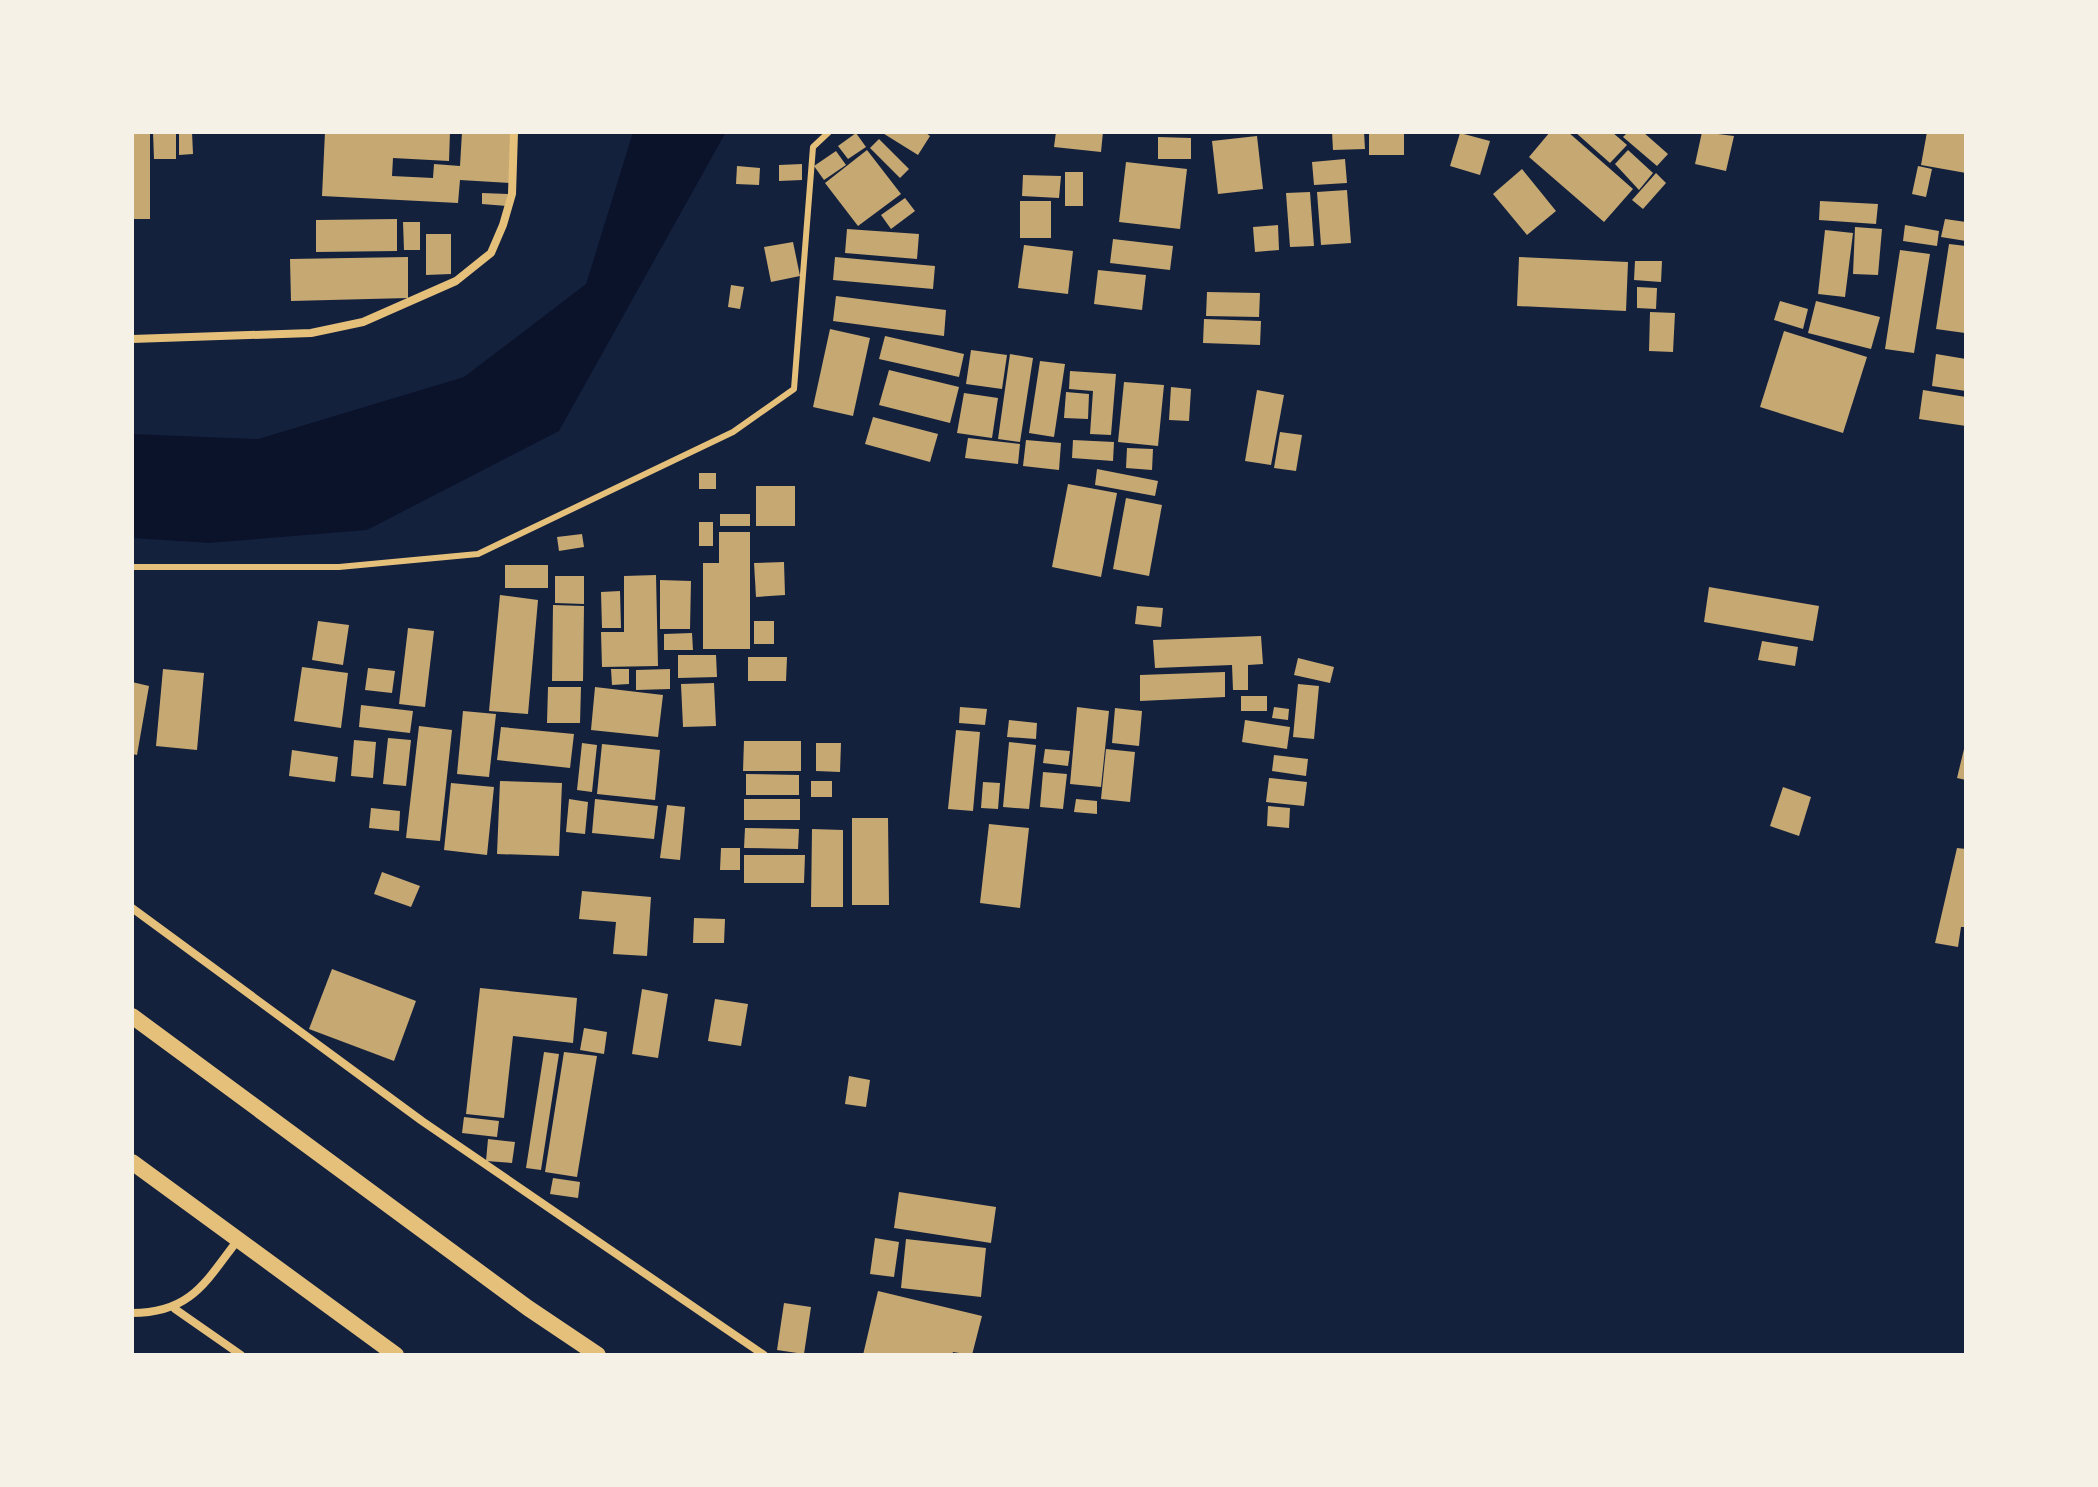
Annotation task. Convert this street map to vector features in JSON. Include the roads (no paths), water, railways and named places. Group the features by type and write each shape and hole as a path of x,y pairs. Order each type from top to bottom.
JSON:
{"main road":[{"path":"132,1016 528,1308 598,1355"},
{"path":"132,1162 396,1355"}],"street":[{"path":"132,339 311,333 363,322 456,281 491,253 503,225 512,194 514,132"},
{"path":"132,908 422,1121 764,1355"},
{"path":"132,1313 175,1309 204,1284 237,1241"},
{"path":"175,1309 241,1355"}],"lane":[{"path":"132,567 339,567 478,554 733,432 794,389 813,147 829,132"}],"water":[{"path":"633,132 726,132 559,431 367,530 209,543 132,538 132,434 258,439 464,377 586,284"}]}
